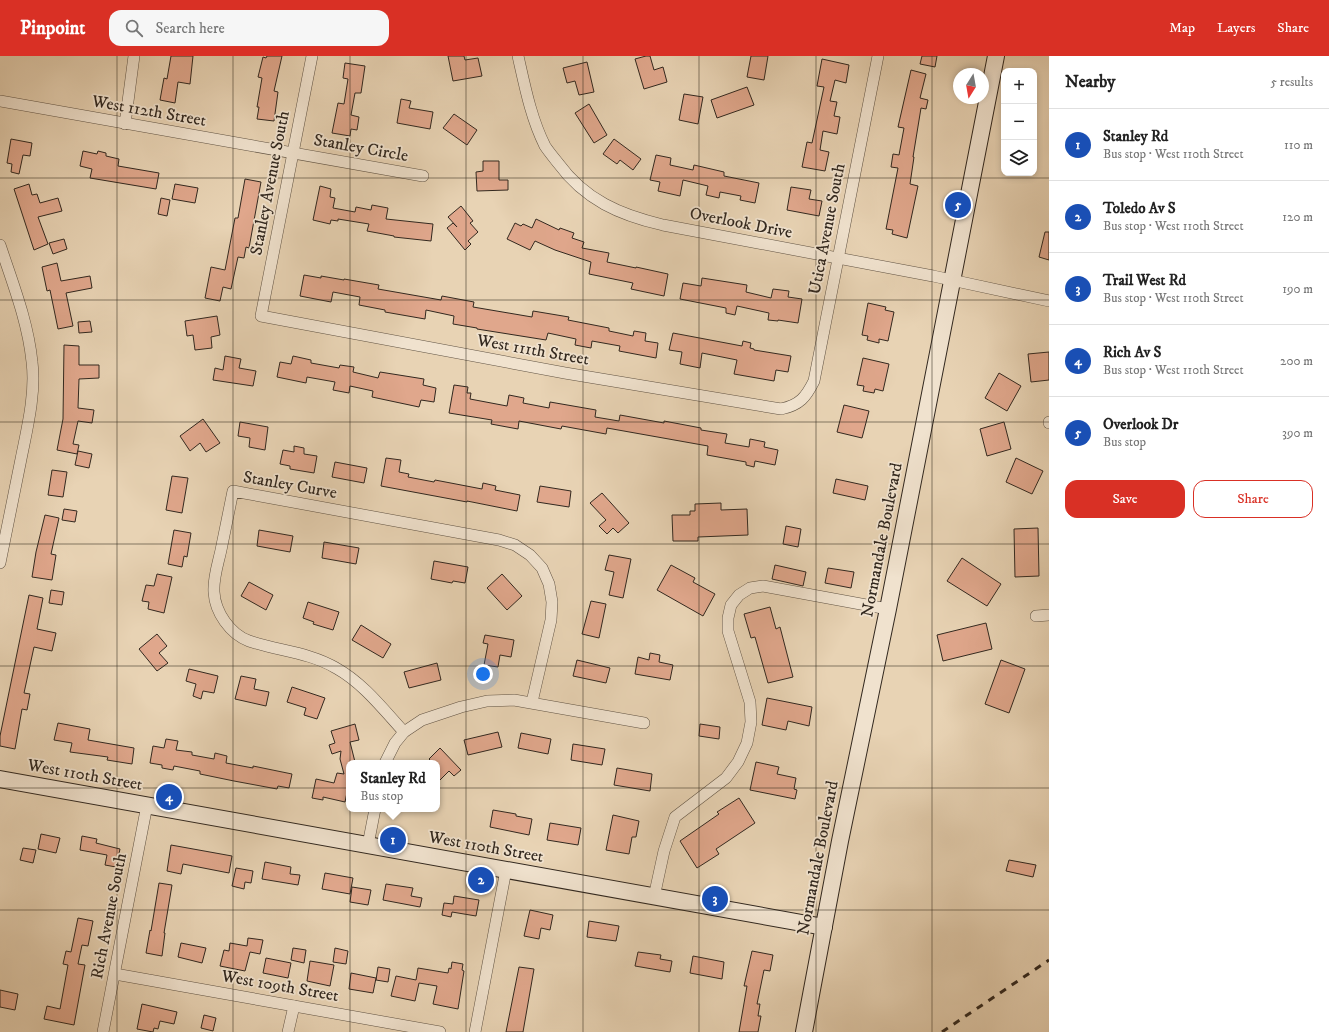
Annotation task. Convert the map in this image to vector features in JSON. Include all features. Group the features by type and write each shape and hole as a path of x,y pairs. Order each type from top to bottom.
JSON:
{"street":[{"path":"125,124 134,56"},
{"name":"Stanley Avenue South","path":"261,316 312,56"},
{"name":"Overlook Drive","path":"518,56 532,114 546,147 563,170 584,191 608,207 635,218 663,225 951,280 1049,301"},
{"name":"Utica Avenue South","path":"799,403 808,394 814,381 878,56"},
{"name":"Normandale Boulevard","path":"804,1032 996,56"},
{"name":"West 112th Street","path":"0,101 293,153"},
{"name":"Stanley Circle","path":"293,153 423,176"},
{"path":"0,245 26,325 32,364 32,396 28,427 0,564"},
{"name":"West 111th Street","path":"261,316 565,373 773,408 781,409 799,403"},
{"name":"Stanley Curve","path":"404,732 355,680 336,667 308,656 247,640 234,632 224,621 216,607 214,592 215,576 234,491 498,540 515,545 525,552 542,568 549,584 552,602 550,620 532,702"},
{"path":"654,897 664,851 676,817 726,778 738,762 747,743 751,722 750,702 728,631 728,618 731,605 740,595 750,588 763,586 888,609"},
{"path":"1036,616 1049,615"},
{"path":"386,760 395,743 404,732 422,720 487,701 514,700 532,702 644,723"},
{"name":"West 110th Street","path":"0,779 824,927"},
{"name":"Rich Avenue South","path":"103,1032 147,805"},
{"path":"368,845 374,812"},
{"path":"475,1032 506,870"},
{"name":"West 109th Street","path":"115,974 440,1032"},
{"path":"288,1032 294,1006"}],"building":[{"path":"171,56 193,56 190,84 178,82 175,103 160,100 164,78 167,79"},
{"path":"267,56 282,56 274,91 278,92 274,121 257,119 259,107 257,107 262,78 258,77 263,57 266,58"},
{"path":"448,56 464,56 465,60 478,58 482,76 453,81"},
{"path":"650,56 654,70 663,67 667,82 644,89 635,59"},
{"path":"751,56 768,56 764,80 747,77"},
{"path":"922,56 937,56 935,67 920,64"},
{"path":"822,59 849,65 846,83 835,80 830,101 837,102 834,116 840,117 837,134 823,131 820,150 829,152 825,171 802,167 807,142 812,143 824,87 817,86"},
{"path":"587,62 594,92 579,95 575,81 567,83 563,68"},
{"path":"345,63 365,66 361,93 355,93 351,115 359,117 357,130 351,129 350,136 332,133 338,103 344,104 348,79 343,78"},
{"path":"911,70 926,74 920,98 928,100 926,109 921,108 913,157 910,184 918,186 907,238 892,234 893,230 886,229 898,168 891,167 893,154 899,155 904,128 898,127"},
{"path":"747,87 754,105 717,118 711,100"},
{"path":"684,94 703,97 698,124 679,120"},
{"path":"401,99 411,101 409,108 433,112 430,129 397,123"},
{"path":"589,104 607,135 594,143 575,113"},
{"path":"454,114 477,130 467,145 443,128"},
{"path":"11,139 32,143 30,156 23,155 19,174 11,172 12,164 7,163"},
{"path":"614,139 641,159 633,170 620,160 617,164 603,154"},
{"path":"83,151 97,154 98,151 106,153 106,156 119,159 118,166 159,173 156,189 90,178 92,169 80,166"},
{"path":"656,155 671,158 670,165 693,170 694,165 724,172 724,176 759,183 755,203 740,200 741,196 720,192 719,198 706,195 708,186 683,180 680,196 658,191 660,182 650,180"},
{"path":"483,161 499,161 499,180 508,180 508,190 477,191 476,172 483,171"},
{"path":"245,179 261,182 249,248 246,247 244,258 238,257 231,289 223,287 220,301 205,298 211,267 225,270 235,218 238,218"},
{"path":"29,184 32,195 37,194 40,203 58,198 62,211 38,217 48,244 34,250 14,189"},
{"path":"175,184 198,188 195,203 172,199"},
{"path":"320,186 331,189 330,197 335,198 333,208 355,212 356,207 371,210 372,205 388,208 386,219 433,224 431,241 394,237 367,231 369,224 338,219 338,221 331,220 330,224 313,220"},
{"path":"791,187 811,190 809,199 822,201 819,216 787,210"},
{"path":"161,198 170,200 167,216 158,214"},
{"path":"461,206 473,221 470,223 478,232 468,241 471,244 465,250 447,228 453,223 457,227 448,217"},
{"path":"536,219 559,230 560,228 574,233 572,238 584,242 582,248 609,253 607,262 668,274 664,296 631,289 633,283 589,274 591,262 555,250 535,241 530,250 507,239 515,223 521,226 523,224 532,228"},
{"path":"1045,232 1049,232 1049,260 1039,257"},
{"path":"64,239 67,249 53,254 49,243"},
{"path":"57,263 61,281 90,276 92,288 66,293 73,326 58,329 50,290 47,291 42,267"},
{"path":"304,275 321,278 321,276 344,279 379,285 378,289 441,300 442,296 474,302 473,307 532,317 533,311 569,317 568,320 609,328 609,331 633,336 634,331 646,333 645,341 658,343 656,358 619,351 620,346 592,341 591,348 575,345 576,339 548,333 546,340 453,324 454,316 426,310 425,319 385,312 385,310 359,305 360,297 333,292 331,302 300,296"},
{"path":"702,278 747,285 746,292 771,298 773,289 789,291 788,297 802,299 798,323 768,320 769,313 737,306 735,315 726,313 726,308 680,299 683,283 701,286"},
{"path":"868,303 886,307 885,310 894,312 888,341 879,339 879,343 867,340 868,336 862,335"},
{"path":"217,316 220,335 211,337 212,348 195,350 193,335 187,336 185,321"},
{"path":"90,321 92,332 79,333 78,322"},
{"path":"673,333 742,346 743,341 751,343 750,348 754,350 791,356 788,372 776,370 774,381 734,374 737,360 702,353 700,368 680,364 682,352 669,350"},
{"path":"64,345 79,346 79,365 99,365 99,378 79,379 78,408 94,410 92,423 78,421 73,444 79,445 77,454 57,450 63,419"},
{"path":"1049,352 1049,380 1031,382 1028,354"},
{"path":"225,356 241,359 239,368 256,371 253,386 213,380 215,368 223,370"},
{"path":"293,356 311,360 311,363 339,368 340,365 354,367 353,372 378,378 380,372 424,379 423,385 436,388 434,402 421,400 419,407 372,397 373,391 350,386 349,393 333,390 335,382 307,377 306,383 277,377 280,362 291,364"},
{"path":"863,358 889,364 883,391 875,389 874,393 863,391 864,386 857,385"},
{"path":"999,373 1021,386 1007,411 985,398"},
{"path":"454,385 468,387 467,393 471,393 470,399 507,406 509,395 524,398 523,403 549,408 550,402 596,410 595,417 619,421 620,415 701,428 701,430 727,434 725,443 749,447 750,439 765,442 764,447 778,450 775,465 755,461 754,467 746,465 746,462 707,455 708,446 607,428 606,434 562,426 561,429 519,421 518,429 491,424 492,420 449,413"},
{"path":"844,405 869,411 862,438 837,432"},
{"path":"203,419 220,443 206,452 200,443 190,451 180,436"},
{"path":"240,422 268,427 265,450 249,447 250,438 238,436"},
{"path":"1004,422 1011,449 987,456 980,429"},
{"path":"294,446 304,448 304,454 317,456 314,473 290,469 290,466 280,464 283,450 294,452"},
{"path":"78,451 92,454 89,468 75,465"},
{"path":"386,458 401,460 399,472 409,474 408,477 434,482 435,480 482,489 483,483 496,486 495,490 520,495 517,511 381,486"},
{"path":"1016,458 1043,471 1032,494 1006,482"},
{"path":"335,462 367,468 364,483 332,477"},
{"path":"52,470 67,472 63,497 48,495"},
{"path":"172,476 188,478 182,513 166,510"},
{"path":"836,479 868,486 865,500 833,493"},
{"path":"540,486 571,491 569,507 537,502"},
{"path":"602,493 629,523 618,533 613,528 607,534 599,526 606,520 590,503"},
{"path":"721,503 721,510 747,509 748,535 698,537 698,541 673,541 672,515 690,515 690,511 695,511 695,504"},
{"path":"64,509 77,511 75,522 62,520"},
{"path":"45,515 59,518 51,554 56,555 52,580 32,577 36,552"},
{"path":"786,526 801,529 798,547 783,544"},
{"path":"1038,528 1039,576 1015,577 1014,529"},
{"path":"174,530 191,533 187,557 184,556 182,567 168,564"},
{"path":"259,530 293,536 290,552 257,546"},
{"path":"324,542 359,548 356,564 322,558"},
{"path":"609,555 631,559 623,598 609,595 614,572 605,570"},
{"path":"962,558 1001,584 987,606 947,581"},
{"path":"434,561 468,567 465,583 453,581 452,583 431,579"},
{"path":"671,565 695,578 693,582 715,594 703,616 657,590"},
{"path":"775,565 806,572 803,586 772,579"},
{"path":"828,568 854,572 851,588 825,583"},
{"path":"157,574 172,577 164,613 148,609 149,602 142,601 146,585 154,586"},
{"path":"502,574 522,596 507,610 487,588"},
{"path":"249,582 273,595 266,610 241,596"},
{"path":"51,590 64,592 62,605 49,603"},
{"path":"29,595 43,598 37,629 56,633 52,651 34,647 24,693 30,694 27,710 22,709 15,749 0,746 0,736"},
{"path":"591,601 606,604 599,638 582,634"},
{"path":"308,602 339,612 333,630 313,624 314,622 303,618"},
{"path":"770,607 776,629 780,627 793,677 768,683 755,637 751,638 744,614"},
{"path":"986,623 992,649 943,661 937,635"},
{"path":"361,625 391,644 383,658 352,640"},
{"path":"157,634 167,646 159,653 168,663 157,671 139,649"},
{"path":"485,635 514,640 511,657 500,655 498,667 484,665 488,644 483,643"},
{"path":"650,653 660,655 659,662 673,665 670,680 635,674 638,657 649,660"},
{"path":"577,660 610,668 606,683 573,676"},
{"path":"1001,660 1025,669 1009,713 985,704"},
{"path":"437,663 441,680 409,688 404,672"},
{"path":"189,669 218,676 214,693 203,691 201,699 193,696 196,684 186,681"},
{"path":"241,676 256,679 254,689 269,692 266,706 235,699"},
{"path":"292,687 325,698 317,719 304,715 306,708 287,702"},
{"path":"767,698 812,707 809,726 788,721 786,730 762,725"},
{"path":"58,723 90,729 88,740 134,748 132,764 107,760 108,757 70,752 72,743 54,740"},
{"path":"355,724 359,740 350,742 354,760 346,760 345,802 323,797 323,800 312,798 316,779 334,783 337,773 344,774 340,759 341,751 332,754 329,745 335,743 331,731"},
{"path":"700,724 720,727 719,739 699,736"},
{"path":"498,732 502,747 468,755 464,740"},
{"path":"521,733 551,739 548,754 518,748"},
{"path":"166,739 178,741 176,750 192,752 192,755 214,759 215,753 227,756 226,763 253,768 253,766 292,774 289,788 278,786 277,789 200,774 200,771 174,766 173,770 162,768 162,765 150,763 153,746 164,748"},
{"path":"573,744 605,749 602,765 571,760"},
{"path":"440,748 461,770 454,776 449,771 440,780 440,760 429,759"},
{"path":"756,762 779,767 777,774 796,778 794,789 797,790 795,799 750,790"},
{"path":"617,768 652,774 650,791 614,785"},
{"path":"739,798 755,823 716,849 719,854 697,868 680,841 719,814 717,812"},
{"path":"493,810 516,814 516,816 532,819 529,835 490,827"},
{"path":"613,815 639,821 636,837 632,837 629,854 606,850"},
{"path":"550,823 581,828 578,845 547,840"},
{"path":"41,834 60,838 56,853 38,849"},
{"path":"82,836 97,839 96,843 120,849 116,867 105,865 107,855 80,850"},
{"path":"171,845 232,856 229,873 183,864 181,874 167,871"},
{"path":"23,848 36,850 33,863 20,860"},
{"path":"1009,860 1036,865 1033,877 1006,871"},
{"path":"265,862 291,867 290,874 300,875 298,885 262,879"},
{"path":"236,868 253,871 251,883 245,882 244,889 232,886"},
{"path":"325,873 353,878 350,894 322,889"},
{"path":"159,883 172,885 164,933 162,956 146,953"},
{"path":"386,884 413,888 411,896 422,898 420,907 383,900"},
{"path":"352,887 371,890 368,905 350,902"},
{"path":"454,896 479,900 476,916 452,912 451,917 442,915 444,903 453,904"},
{"path":"530,910 553,915 550,930 541,928 539,939 524,936"},
{"path":"78,918 93,921 88,946 82,945 78,964 85,965 74,1025 44,1019 47,1006 60,1009 68,965 63,964 66,951 71,952"},
{"path":"589,921 619,926 616,941 587,937"},
{"path":"248,938 263,940 260,954 250,952 245,971 220,966 224,950 229,951 230,943 247,946"},
{"path":"181,943 206,948 202,963 178,957"},
{"path":"293,948 306,950 304,963 291,960"},
{"path":"335,948 348,951 346,964 333,962"},
{"path":"752,951 773,955 770,971 764,970 757,1004 760,1004 758,1016 761,1016 758,1032 739,1032 747,986 744,986"},
{"path":"638,952 661,955 660,959 672,961 670,972 635,966"},
{"path":"693,956 724,962 722,979 690,973"},
{"path":"266,958 291,963 288,978 263,973"},
{"path":"310,961 334,965 330,986 307,981"},
{"path":"452,962 463,964 462,970 464,971 458,1009 433,1004 437,986 419,983 415,1001 391,996 396,976 416,980 418,968 448,973 449,968 451,969"},
{"path":"378,967 390,969 388,982 376,980"},
{"path":"519,967 534,969 523,1032 506,1032"},
{"path":"351,973 376,978 373,993 349,989"},
{"path":"0,990 18,994 15,1010 0,1007"},
{"path":"142,1004 177,1012 174,1024 160,1021 158,1029 154,1028 153,1032 137,1029"},
{"path":"204,1015 216,1018 213,1031 201,1028"}],"railway":[{"path":"942,1032 1049,960"}],"place":[{"name":"Overlook Dr","path":"958,205"},
{"name":"Rich Av S","path":"169,797"},
{"name":"Stanley Rd","path":"393,840"},
{"name":"Toledo Av S","path":"481,880"},
{"name":"Trail West Rd","path":"715,899"}]}
